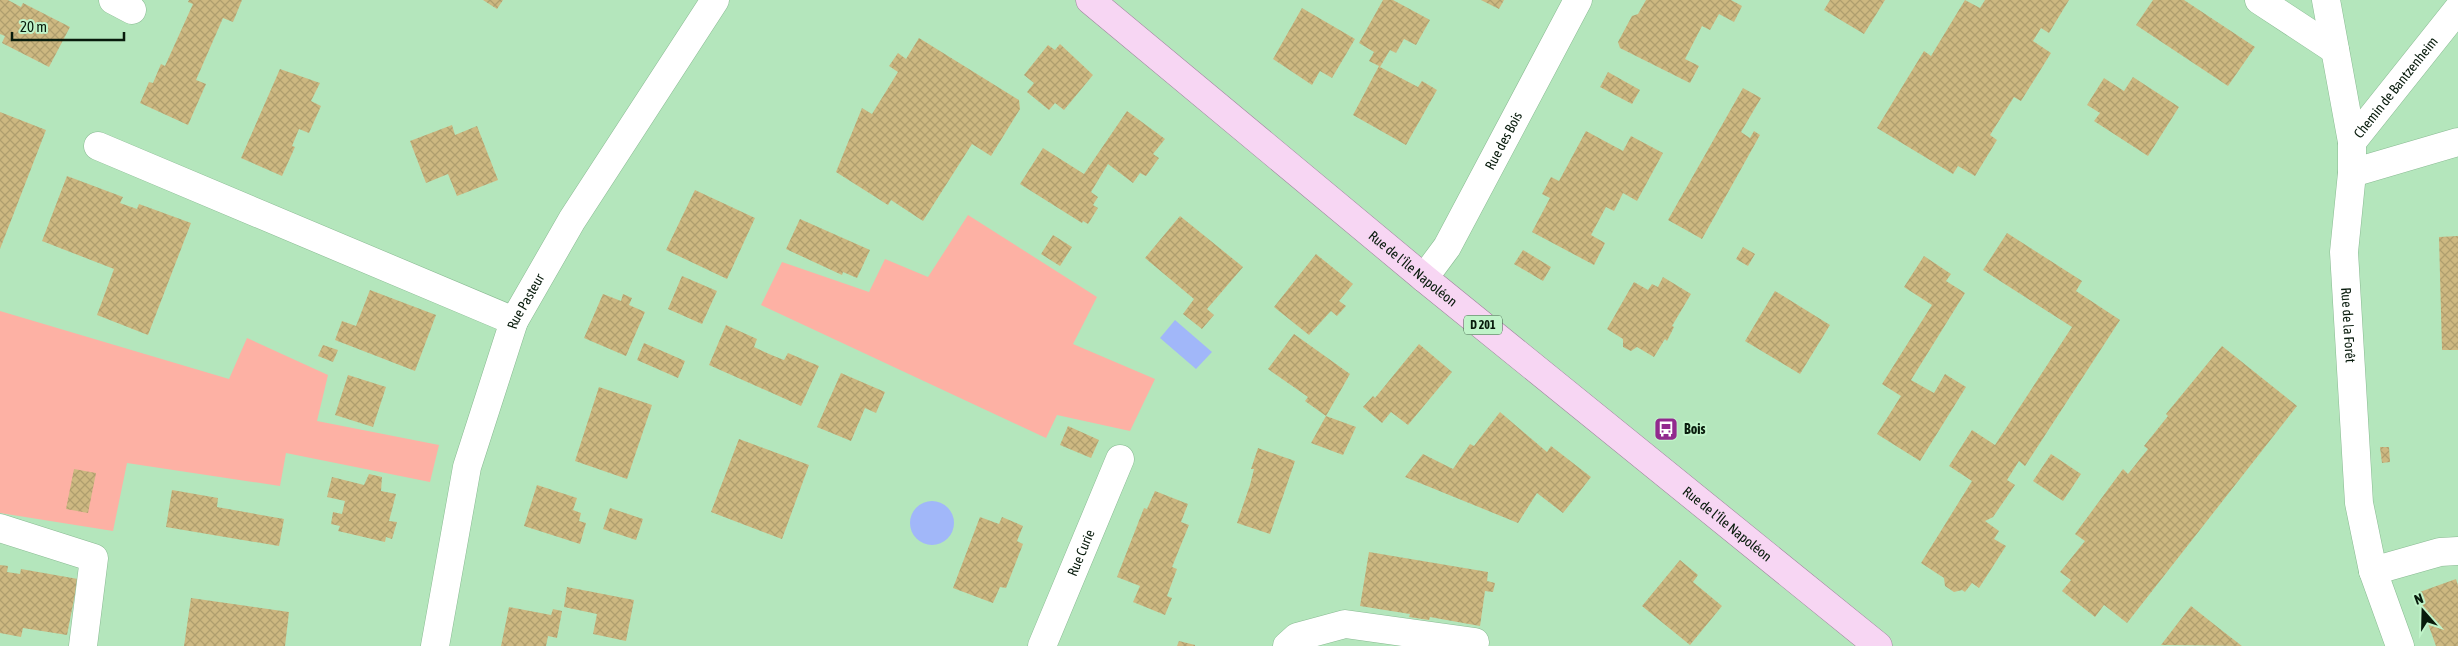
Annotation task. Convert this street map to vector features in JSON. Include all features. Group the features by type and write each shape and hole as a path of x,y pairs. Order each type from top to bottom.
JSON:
{"main road":[{"name":"Rue de l'Île Napoléon","path":"1090,0 1424,278 1878,646"}],"street":[{"name":"Rue Pasteur","path":"435,646 467,467 514,321 572,220 715,0"},
{"name":"Rue des Bois","path":"1424,278 1447,247 1578,0"},
{"path":"2259,0 2335,50"},
{"name":"Rue de la Forêt","path":"2326,0 2352,142 2352,173 2344,252 2359,503 2373,571 2400,646"},
{"name":"Chemin de Bantzenheim","path":"2352,142 2458,9"},
{"path":"2352,173 2458,142"},
{"path":"98,146 514,321"},
{"name":"Rue Curie","path":"1042,646 1120,459"},
{"path":"0,528 94,558 83,646"},
{"path":"2373,571 2440,552 2458,551"},
{"path":"1287,646 1297,637 1345,624 1475,642"}],"shaded area":[{"path":"968,215 1097,297 1073,344 1155,379 1130,431 1057,415 1046,438 761,305 782,262 869,292 885,259 928,277"},
{"path":"0,311 229,379 247,338 328,375 317,421 439,445 430,482 286,453 280,486 127,463 113,531 0,513"}],"water":[{"path":"1175,320 1212,352 1196,369 1160,338"},
{"path":"928,501 936,501 948,507 954,523 948,539 936,545 928,545 916,539 910,527 910,519 916,507"}],"building":[{"path":"0,0 8,0 21,7 23,3 70,27 49,67 2,43 5,36 0,34"},
{"path":"189,0 242,0 233,22 223,18 196,80 206,84 188,125 140,103 149,82 153,83 161,64 165,66 193,4 188,2"},
{"path":"483,0 503,0 497,9"},
{"path":"1383,0 1393,0 1430,20 1416,45 1404,39 1396,53 1390,50 1380,67 1418,87 1422,81 1437,90 1406,145 1353,115 1379,66 1369,61 1374,52 1359,43"},
{"path":"1481,0 1504,0 1499,9"},
{"path":"1646,0 1731,0 1742,6 1734,22 1719,14 1710,30 1702,26 1685,59 1699,66 1690,83 1620,48 1618,42 1632,16 1638,14"},
{"path":"1830,0 1885,0 1864,34 1824,10"},
{"path":"1965,0 1980,8 1985,0 2069,0 2049,33 2041,28 2033,41 2051,53 2021,101 2014,97 1990,135 1997,140 1975,176 1958,166 1953,174 1877,128 1924,51 1931,56"},
{"path":"2153,0 2184,0 2255,47 2228,86 2136,25"},
{"path":"1302,8 1355,39 1332,78 1320,71 1312,85 1273,59"},
{"path":"919,38 1019,100 1020,109 991,156 972,144 923,221 891,200 888,205 836,172 862,108 872,114 898,72 889,66 898,53 906,59"},
{"path":"1060,44 1093,75 1064,110 1055,103 1049,110 1027,92 1034,83 1024,75 1048,45 1055,50"},
{"path":"280,69 320,83 311,101 321,106 309,133 299,129 292,146 295,147 282,176 241,158"},
{"path":"1608,72 1640,90 1632,104 1600,87"},
{"path":"2133,77 2179,107 2148,156 2094,121 2100,113 2087,105 2104,78 2124,91"},
{"path":"1743,88 1761,98 1741,132 1750,138 1754,131 1760,135 1702,239 1668,220"},
{"path":"1127,111 1165,139 1153,154 1159,158 1146,176 1140,173 1133,183 1108,164 1091,192 1098,197 1093,205 1098,208 1088,224 1083,221 1082,223 1020,184 1043,148 1084,174"},
{"path":"0,112 46,130 0,249"},
{"path":"452,125 455,135 477,126 498,180 457,196 448,174 426,183 410,141"},
{"path":"1586,131 1623,151 1631,136 1663,153 1637,201 1623,193 1614,211 1606,207 1591,235 1605,243 1594,265 1532,232 1550,198 1542,194 1551,177 1559,181"},
{"path":"67,176 123,197 120,203 137,209 139,204 191,223 148,335 97,315 114,269 42,241"},
{"path":"695,190 755,218 727,279 666,250"},
{"path":"1180,216 1243,267 1207,309 1214,315 1202,329 1183,314 1194,299 1145,258"},
{"path":"800,219 870,250 857,278 843,272 842,275 786,249"},
{"path":"2007,233 2082,281 2076,291 2120,320 2025,466 2019,461 2007,480 2015,485 1993,517 1985,521 1999,531 1994,539 2006,546 1979,588 1972,583 1965,592 1962,590 1954,592 1945,586 1944,578 1921,563 1972,481 1949,466 1972,430 1995,445 2072,327 1983,270"},
{"path":"1053,235 1072,247 1060,266 1041,254"},
{"path":"2458,236 2458,350 2442,350 2439,237"},
{"path":"1743,247 1755,254 1748,266 1736,259"},
{"path":"1523,250 1551,267 1543,281 1514,264"},
{"path":"1316,254 1353,284 1339,301 1346,306 1337,316 1331,311 1309,335 1274,307"},
{"path":"1924,256 1951,274 1946,281 1965,293 1911,380 1934,393 1945,374 1966,387 1920,461 1877,434 1901,396 1882,384 1932,305 1904,287"},
{"path":"682,276 717,291 702,324 668,309"},
{"path":"1663,277 1691,294 1672,326 1674,327 1667,341 1665,339 1654,357 1637,347 1631,351 1623,347 1623,339 1607,329 1634,282 1648,290 1652,284 1658,287"},
{"path":"370,290 436,315 415,371 335,340 342,321 356,326"},
{"path":"1775,291 1830,325 1800,374 1745,341"},
{"path":"603,294 621,301 623,294 632,298 629,305 645,312 626,356 584,338"},
{"path":"726,325 757,339 754,347 769,354 784,360 788,353 819,366 801,406 709,365"},
{"path":"1294,334 1350,374 1326,416 1305,401 1308,397 1268,369"},
{"path":"644,343 685,361 678,378 637,360"},
{"path":"1419,344 1452,372 1408,425 1391,412 1382,423 1363,407 1373,396 1375,398"},
{"path":"323,345 338,350 333,362 318,356"},
{"path":"2222,346 2297,406 2127,623 2104,605 2095,617 2062,591 2071,580 2060,572 2085,541 2075,534 2123,469 2128,474 2148,449 2144,446 2168,416 2166,414"},
{"path":"841,373 885,392 876,413 865,408 851,441 817,427"},
{"path":"348,375 386,387 373,427 335,415"},
{"path":"599,387 652,405 627,479 575,461"},
{"path":"1500,412 1547,452 1551,446 1591,477 1563,513 1537,493 1518,523 1405,477 1423,454 1453,469 1470,444 1474,446"},
{"path":"1326,416 1356,427 1343,455 1311,443"},
{"path":"1068,426 1099,440 1091,458 1060,445"},
{"path":"739,439 809,465 782,539 711,512"},
{"path":"2380,447 2389,447 2390,462 2382,463"},
{"path":"1258,448 1295,461 1270,534 1237,523 1250,485 1254,469 1251,469"},
{"path":"2051,454 2081,474 2063,501 2033,481"},
{"path":"74,469 96,473 88,513 66,509"},
{"path":"369,474 382,477 381,491 396,494 389,521 397,522 392,539 386,537 385,542 338,531 340,526 331,524 333,512 342,514 345,501 327,497 332,477 364,485"},
{"path":"537,485 577,498 573,510 581,513 579,521 586,523 580,544 524,526"},
{"path":"172,490 218,498 217,507 284,519 279,546 166,527"},
{"path":"1155,491 1188,504 1181,522 1189,525 1172,567 1177,569 1167,596 1172,598 1165,615 1133,602 1140,586 1117,577 1144,508 1147,509"},
{"path":"610,508 643,519 636,540 603,529"},
{"path":"980,517 999,524 1002,517 1023,526 1017,541 1023,544 1006,588 1000,587 993,603 953,588"},
{"path":"1369,552 1488,572 1487,581 1495,583 1493,592 1485,591 1480,626 1430,617 1429,620 1409,617 1410,614 1360,606"},
{"path":"1680,560 1698,575 1693,582 1722,606 1690,645 1642,606"},
{"path":"0,565 8,566 7,572 20,574 21,569 78,579 67,635 23,628 21,637 0,633"},
{"path":"2456,579 2458,585 2458,646 2436,646 2417,593"},
{"path":"567,587 634,600 626,641 593,634 597,614 564,607"},
{"path":"191,598 289,612 285,646 184,646"},
{"path":"2191,606 2220,629 2242,646 2161,645"},
{"path":"509,607 551,615 553,609 562,611 557,638 548,636 546,646 501,646"},
{"path":"1179,641 1195,645 1195,646 1177,646"}],"place":[{"name":"Bois","path":"1666,429"}]}
